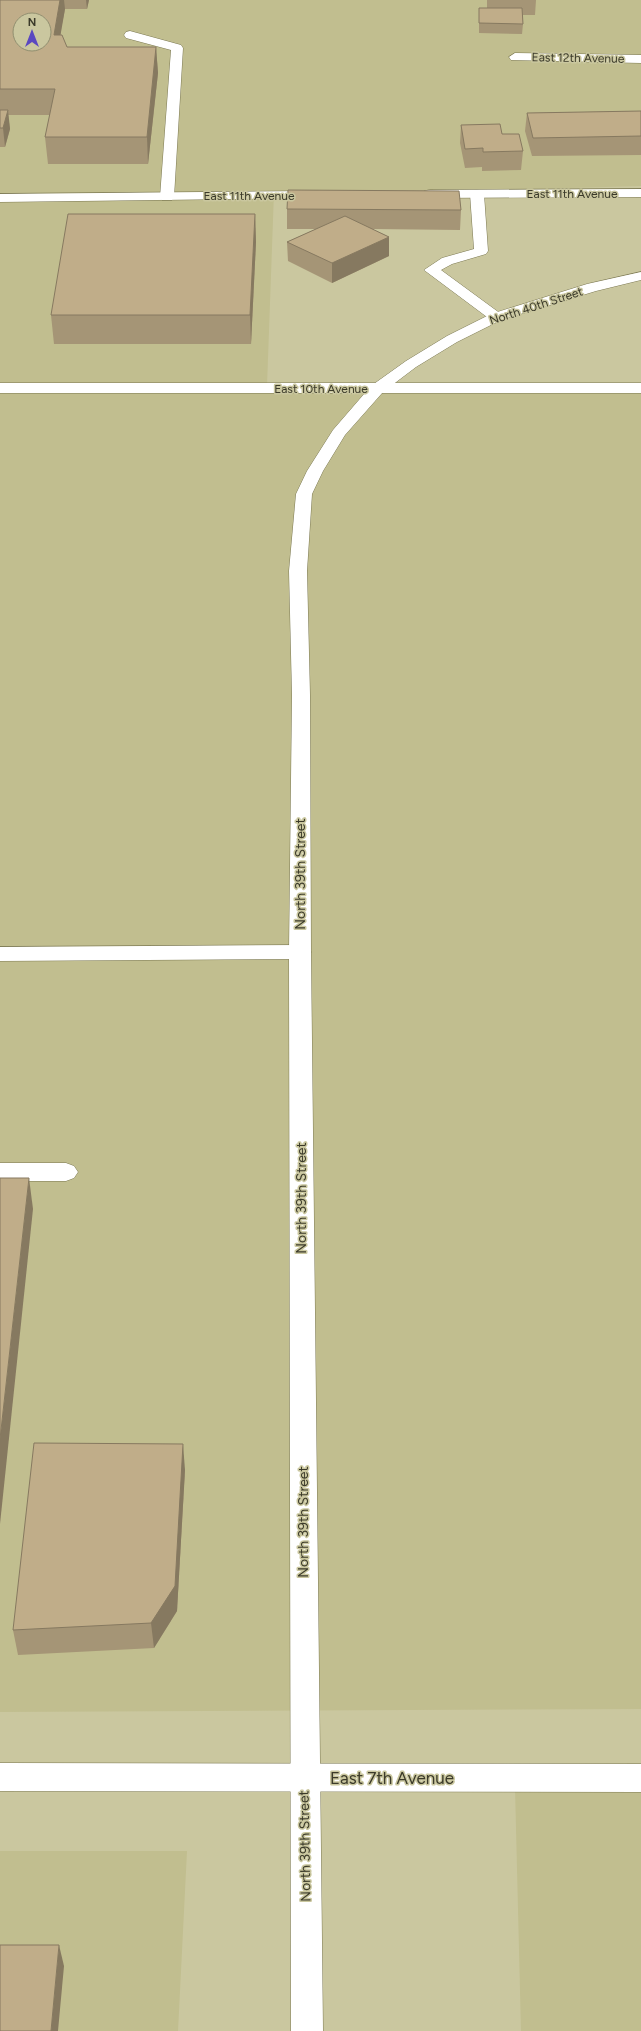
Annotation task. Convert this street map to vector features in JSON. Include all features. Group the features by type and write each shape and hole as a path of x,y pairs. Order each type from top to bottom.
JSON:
{"main road":[{"path":"130,35 177,48 167,197"},
{"name":"East 12th Avenue","path":"515,57 641,59"},
{"name":"East 11th Avenue","path":"413,195 641,193"},
{"path":"477,194 481,251 447,261 431,270 496,317"},
{"name":"East 11th Avenue","path":"0,198 334,195"},
{"name":"North 40th Street","path":"377,389 411,364 452,338 496,317 592,287 641,276"},
{"name":"East 10th Avenue","path":"0,388 641,388"},
{"name":"North 39th Street","path":"307,2031 304,1778 300,952 301,695 298,571 304,494 315,472 339,433 377,389"},
{"path":"0,954 300,952"},
{"path":"0,1172 66,1172"},
{"name":"East 7th Avenue","path":"0,1777 641,1778"}],"shaded area":[{"path":"0,0 641,0 641,186 501,190 274,192 267,386 0,385"},
{"path":"641,389 641,1709 0,1712 0,391"},
{"path":"515,1787 641,1787 641,2031 521,2031"},
{"path":"0,1851 187,1851 178,2031 0,2031"}],"building":[{"path":"0,0 60,0 54,35 62,35 67,47 156,47 147,137 45,137 55,89 0,89"},
{"path":"479,8 522,8 523,24 479,23"},
{"path":"0,110 8,110 3,128 0,128"},
{"path":"641,111 641,136 533,138 527,113"},
{"path":"500,124 502,134 519,134 523,151 483,152 483,148 465,149 461,125"},
{"path":"288,190 459,191 461,210 287,209"},
{"path":"68,214 255,214 250,315 51,315"},
{"path":"345,216 389,237 332,263 287,242"},
{"path":"0,1178 29,1178 0,1439"},
{"path":"34,1443 183,1444 175,1586 151,1623 13,1630"},
{"path":"0,1945 59,1945 51,2031 0,2031"}]}
